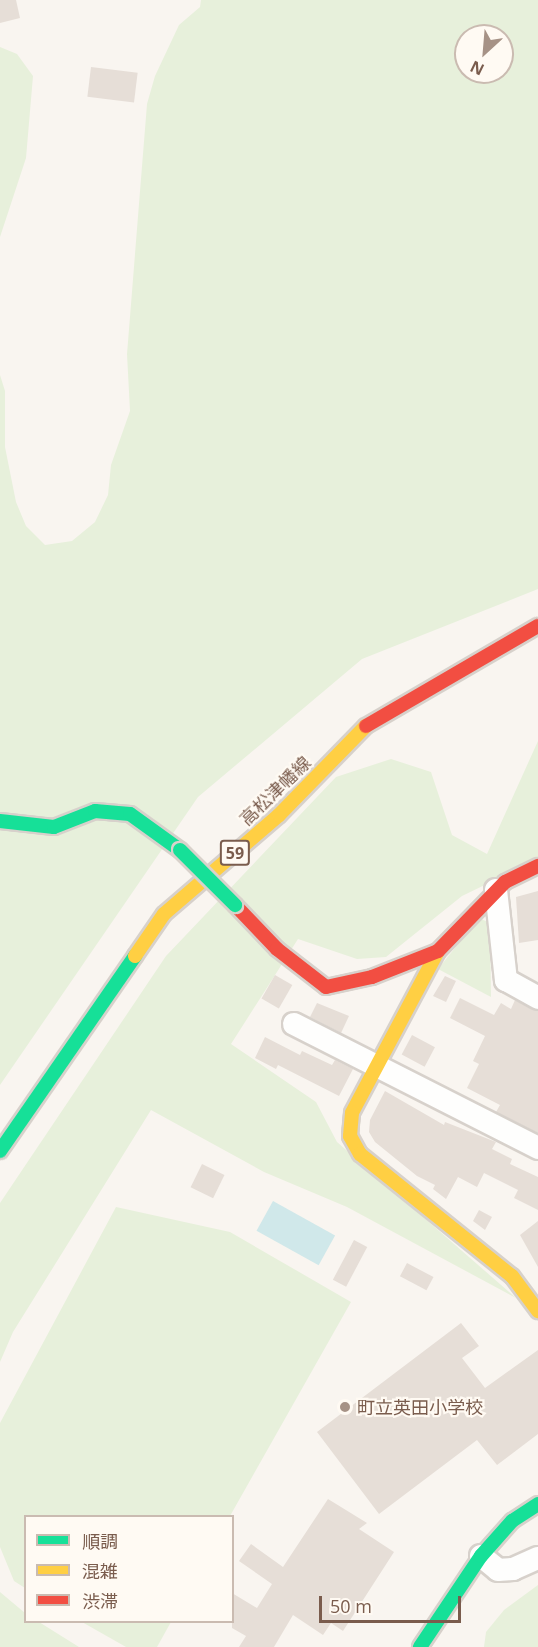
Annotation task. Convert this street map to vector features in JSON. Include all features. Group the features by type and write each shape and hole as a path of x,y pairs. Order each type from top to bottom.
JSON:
{"street":[{"name":"高松津幡線","path":"0,1151 164,914 279,815 366,725 538,626"},
{"path":"0,821 54,827 95,811 130,814 180,850 277,949 326,987 372,977 438,951"},
{"path":"538,866 496,890 438,951 352,1113 350,1136 360,1154 512,1276 538,1311"},
{"path":"496,890 506,980 538,998"},
{"path":"294,1024 377,1064 538,1148"},
{"path":"420,1647 481,1556 512,1521 538,1503"},
{"path":"481,1556 498,1570 513,1569 538,1558"}],"green space":[{"path":"201,0 538,0 538,589 362,659 198,797 0,1085 0,375 5,391 5,447 16,502 26,526 45,545 72,541 95,522 108,495 111,465 130,411 127,354 147,104 155,76 179,25 200,7"},
{"path":"0,47 17,54 33,76 26,158 0,237"},
{"path":"538,741 538,859 462,896 386,957 357,959 298,939 231,1044 316,1102 337,1142 516,1298 347,1207 264,1172 151,1110 13,1332 0,1362 0,1203 166,956 336,777 391,759 431,772 452,835 487,854"},
{"path":"479,918 490,923 491,997 438,969"},
{"path":"116,1207 230,1232 351,1302 231,1515 24,1515 24,1587 14,1581 0,1547 0,1423"},
{"path":"538,1585 538,1647 484,1647 486,1632 504,1610"},
{"path":"0,1592 24,1612 24,1623 41,1623 79,1647 0,1647"},
{"path":"84,1623 170,1623 157,1647 126,1647"}],"water":[{"path":"273,1201 335,1235 319,1265 257,1231"}],"building":[{"path":"0,0 16,0 20,18 0,23"},
{"path":"91,67 138,73 134,103 87,97"},
{"path":"538,891 538,940 519,943 516,897"},
{"path":"275,975 292,985 279,1008 261,998"},
{"path":"445,976 456,981 446,1002 433,996"},
{"path":"460,998 494,1015 501,1003 511,1009 515,1000 538,1011 538,1133 496,1112 500,1105 467,1088 479,1064 473,1061 485,1036 450,1018"},
{"path":"317,1003 349,1016 341,1033 310,1017"},
{"path":"412,1035 435,1047 425,1067 402,1054"},
{"path":"265,1037 300,1055 302,1051 332,1065 335,1060 353,1069 339,1096 278,1065 276,1069 255,1058"},
{"path":"385,1091 444,1125 445,1122 496,1142 492,1149 512,1159 510,1164 538,1177 538,1210 514,1198 518,1190 484,1173 477,1187 458,1177 446,1199 433,1189 435,1185 417,1176 375,1142 369,1132 370,1120"},
{"path":"202,1164 224,1175 213,1198 191,1187"},
{"path":"479,1210 492,1217 485,1230 473,1221"},
{"path":"538,1221 538,1267 520,1235"},
{"path":"354,1240 367,1247 346,1287 333,1280"},
{"path":"407,1263 433,1277 426,1290 400,1276"},
{"path":"461,1323 479,1346 462,1358 485,1388 538,1350 538,1434 497,1465 477,1440 379,1514 317,1432"},
{"path":"328,1499 367,1523 359,1529 394,1552 343,1631 331,1623 323,1635 293,1615 274,1647 239,1647 246,1636 232,1628 234,1594 257,1608 272,1584 239,1561 251,1544 283,1567"}],"traffic: fast":[{"path":"0,821 54,827 95,811 130,814 180,850"},
{"path":"180,850 235,905"},
{"path":"0,1151 135,956"},
{"path":"420,1647 481,1556 512,1521 538,1504"}],"traffic: slow":[{"path":"135,956 164,914 279,815 366,726"},
{"path":"438,951 352,1113 350,1136 360,1154 512,1276 538,1311"}],"traffic: jam":[{"path":"366,726 538,626"},
{"path":"235,905 277,949 326,987 372,977 438,951 505,882 538,866"}],"place":[{"name":"町立英田小学校","path":"345,1407"}]}
